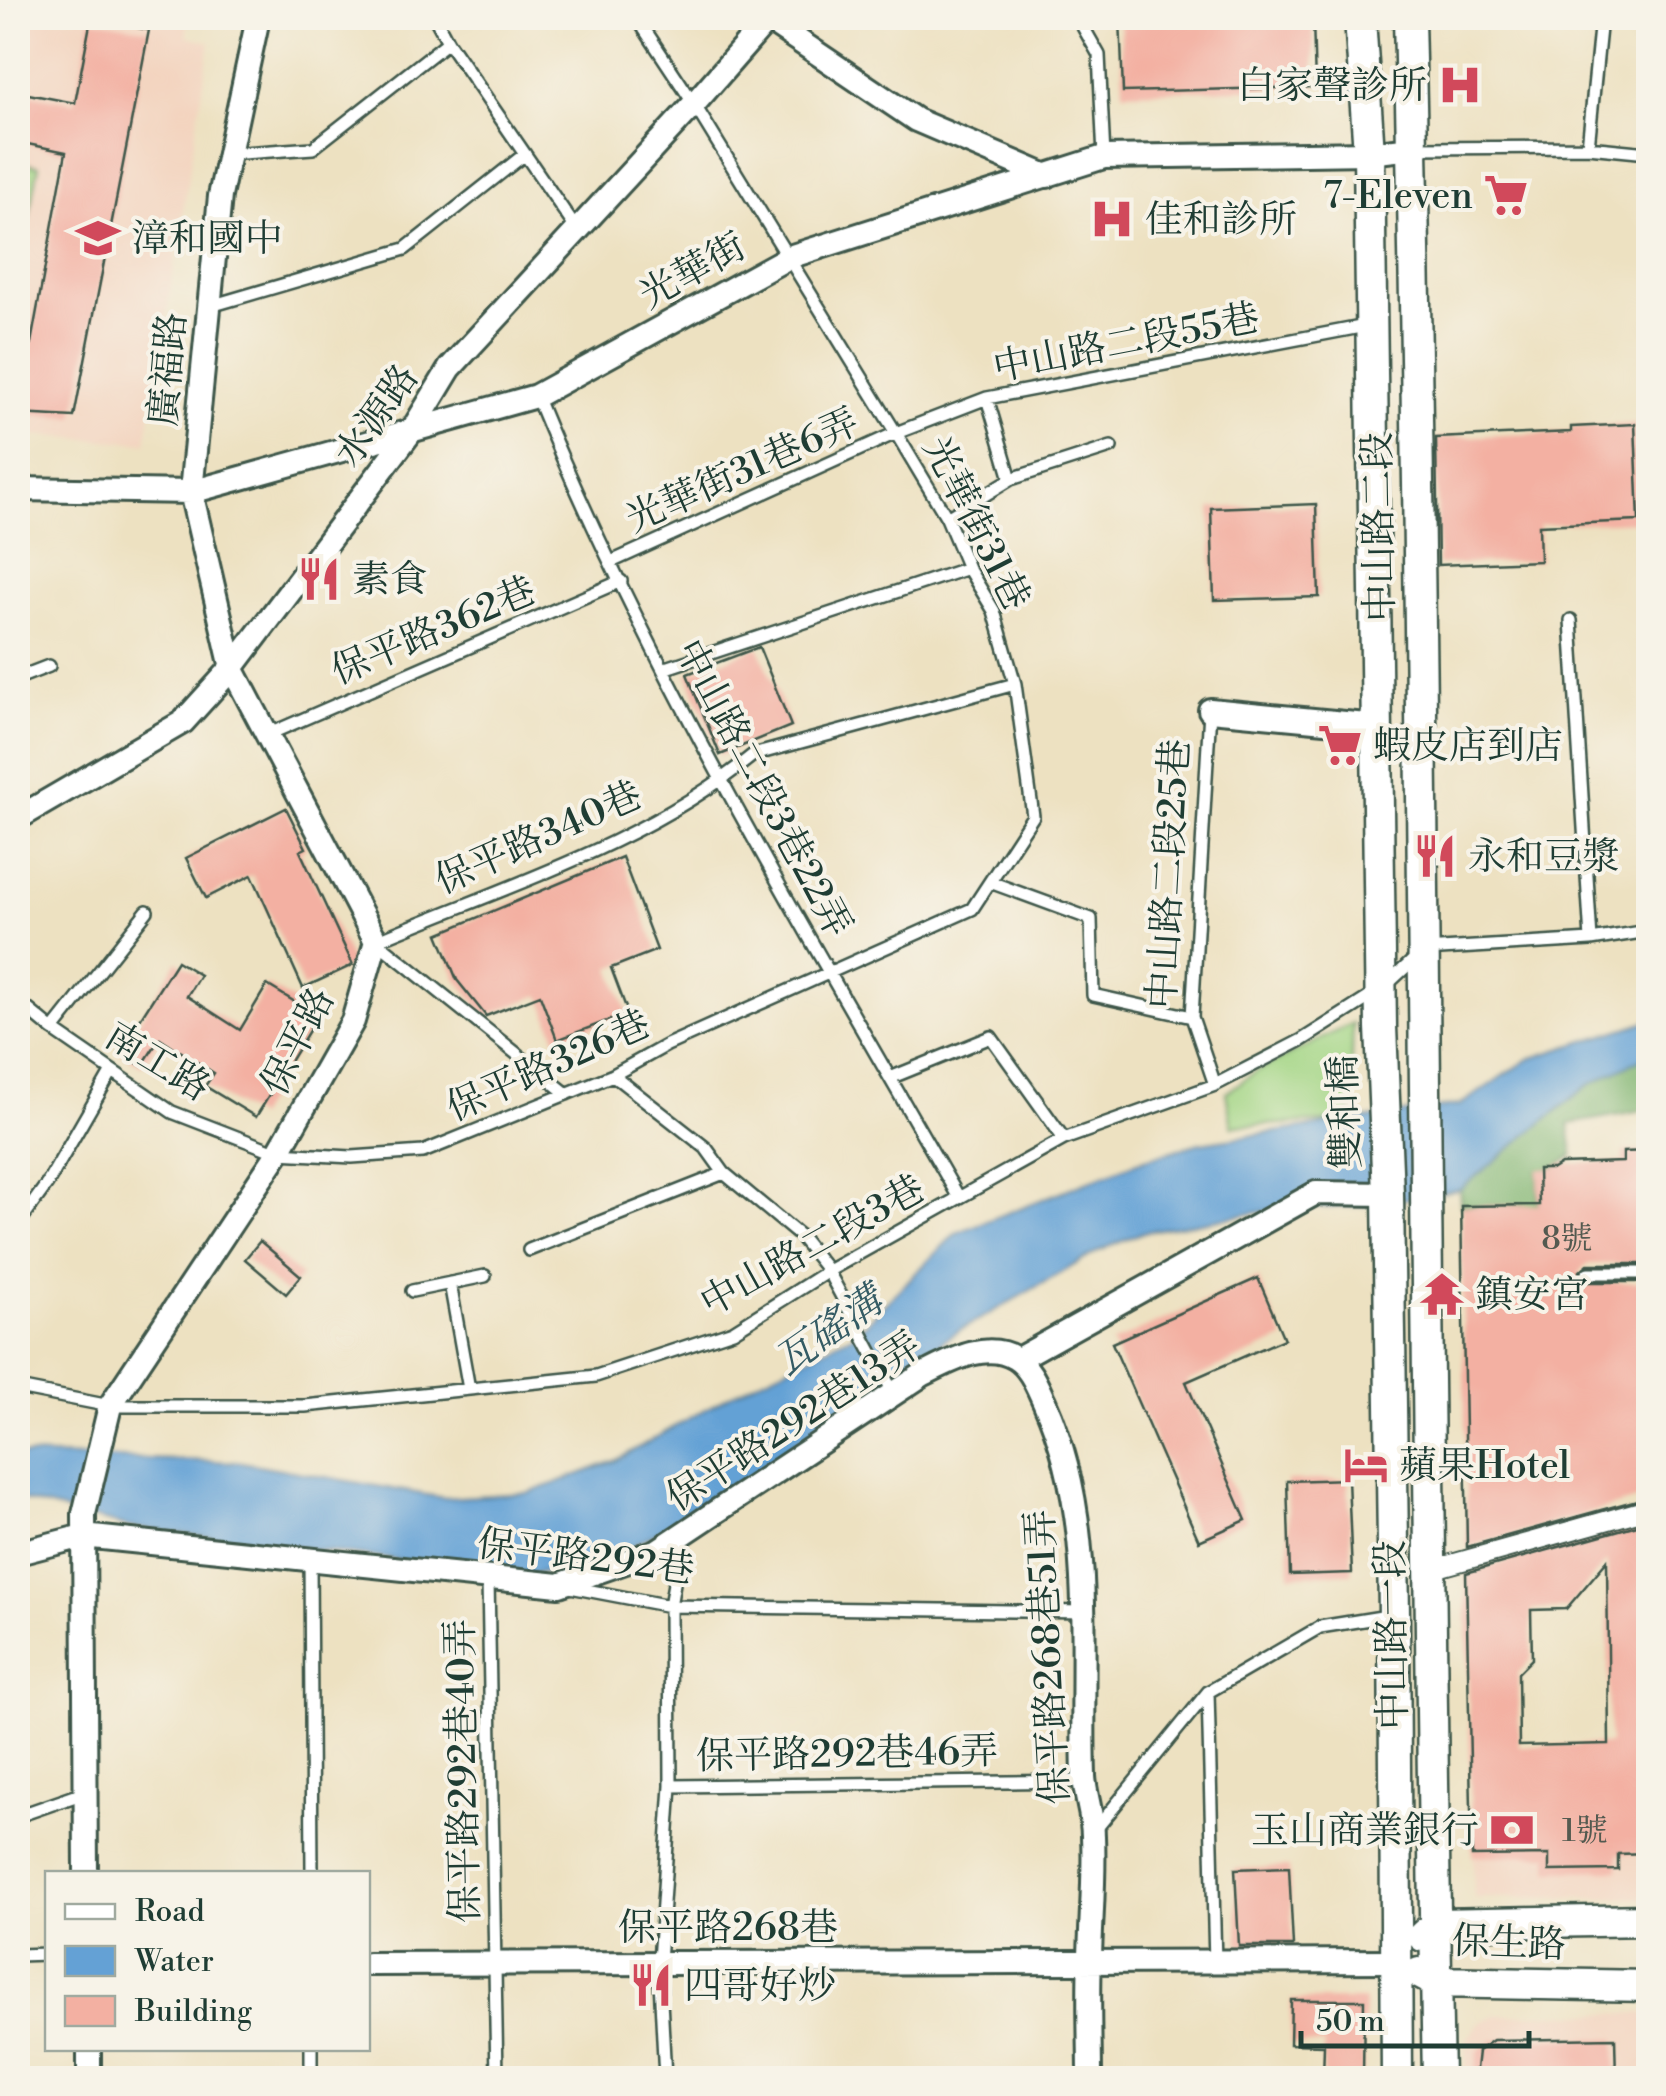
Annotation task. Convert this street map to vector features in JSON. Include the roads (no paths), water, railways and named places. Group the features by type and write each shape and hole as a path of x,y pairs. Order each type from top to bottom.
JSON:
{"street":[{"name":"廣福路","path":"192,492 220,196 258,18"},
{"name":"水源路","path":"20,811 183,722 232,668 413,429 450,368 694,104 767,18"},
{"path":"767,18 916,120 1047,176"},
{"name":"中山路二段","path":"1360,18 1369,154 1381,1028"},
{"name":"中山路二段","path":"1408,18 1428,1190"},
{"name":"光華街","path":"18,489 192,492 536,396 790,256 1104,157 1369,154 1412,148"},
{"path":"192,492 232,668 376,940"},
{"name":"中山路二段25巷","path":"1210,710 1377,726"},
{"name":"保平路","path":"107,1417 278,1153 353,1021 376,940"},
{"name":"雙和橋","path":"1381,1028 1388,1194"},
{"name":"中山路一段","path":"1428,1190 1426,1343 1438,2078"},
{"path":"1018,1360 1316,1193 1388,1194"},
{"name":"中山路一段","path":"1388,1194 1397,2078"},
{"name":"保平路292巷13弄","path":"560,1585 657,1551 922,1375 981,1351 1018,1360"},
{"name":"保平路268巷51弄","path":"1018,1360 1033,1378 1058,1434 1074,1496 1084,1612 1084,1780 1094,1833 1090,2078"},
{"path":"86,1871 83,1525 107,1417"},
{"path":"1430,1570 1648,1510"},
{"name":"保平路292巷","path":"18,1552 83,1525 310,1559 560,1585"},
{"name":"保生路","path":"1648,1920 1436,1924 1397,1961 1436,1982 1648,1986"},
{"name":"保平路268巷","path":"370,1964 1397,1961"},
{"path":"89,2051 89,2078"}],"lane":[{"path":"435,18 578,230"},
{"name":"光華街31巷","path":"637,18 790,256 947,518 968,568 994,611 1015,684 1033,816 972,908 829,972"},
{"path":"1078,18 1099,55 1104,157"},
{"path":"1588,147 1601,18"},
{"path":"228,154 313,148 448,42"},
{"path":"1412,148 1588,147 1648,153"},
{"path":"207,308 405,250 525,154"},
{"name":"中山路二段55巷","path":"896,433 987,398 1371,325"},
{"name":"中山路二段3巷22弄","path":"536,396 612,562 722,780 958,1198"},
{"path":"987,398 1012,479"},
{"name":"光華街31巷6弄","path":"612,562 896,433"},
{"path":"947,518 1012,479 1111,447"},
{"path":"664,669 968,568"},
{"name":"保平路362巷","path":"268,734 621,580"},
{"path":"1572,620 1591,940"},
{"path":"18,678 49,666"},
{"name":"保平路340巷","path":"376,940 622,838 722,780 753,754 1015,684"},
{"name":"中山路二段25巷","path":"1210,710 1192,1017 1215,1085"},
{"path":"990,882 1091,919 1093,995 1192,1017"},
{"path":"52,1030 147,911"},
{"path":"1424,950 1591,940 1648,931"},
{"path":"376,940 567,1094"},
{"name":"中山路二段3巷","path":"18,1388 107,1417 305,1406 596,1376 733,1331 828,1271 1064,1139 1215,1085 1302,1040 1381,990 1424,950"},
{"name":"保平路326巷","path":"278,1153 352,1157 423,1152 613,1075 667,1045 829,972"},
{"name":"南工路","path":"18,1002 52,1030 172,1112 278,1153"},
{"path":"890,1078 992,1037 1064,1139"},
{"path":"18,1224 47,1184 112,1072"},
{"path":"613,1075 706,1148 724,1173 800,1236 828,1271 894,1394"},
{"path":"529,1250 724,1173"},
{"path":"1588,1273 1648,1273"},
{"path":"412,1291 484,1276"},
{"path":"450,1283 469,1389"},
{"name":"保平路292巷46弄","path":"665,2078 659,1961 671,1786 670,1606 683,1534"},
{"path":"310,1559 312,1871"},
{"name":"保平路292巷40弄","path":"488,1580 497,2078"},
{"name":"保平路292巷","path":"560,1585 670,1606 1084,1612"},
{"path":"1094,1833 1208,1692 1320,1628 1394,1614"},
{"path":"1208,1692 1215,1963"},
{"name":"保平路292巷46弄","path":"671,1786 1084,1780"},
{"path":"18,1816 84,1793"},
{"path":"18,1955 45,1954"},
{"path":"311,2051 311,2078"}],"water":[{"path":"1648,1021 1648,1055 1587,1086 1459,1190 1363,1206 1278,1209 1143,1232 1099,1251 945,1339 903,1382 679,1521 591,1567 521,1575 128,1527 18,1499 18,1455 241,1462 444,1498 529,1493 615,1461 730,1395 856,1333 956,1233 1142,1160 1200,1143 1460,1105 1529,1059"}],"place":[{"name":"白家聲診所","path":"1460,85"},
{"name":"7-Eleven","path":"1506,195"},
{"name":"佳和診所","path":"1112,219"},
{"name":"漳和國中","path":"98,238"},
{"name":"素食","path":"319,579"},
{"name":"蝦皮店到店","path":"1340,745"},
{"name":"永和豆漿","path":"1435,856"},
{"name":"鎮安宮","path":"1442,1294"},
{"name":"蘋果Hotel","path":"1366,1465"},
{"name":"玉山商業銀行","path":"1512,1830"},
{"name":"四哥好炒","path":"651,1985"}],"water label":[{"name":"瓦磘溝","path":"828,1330"}]}
